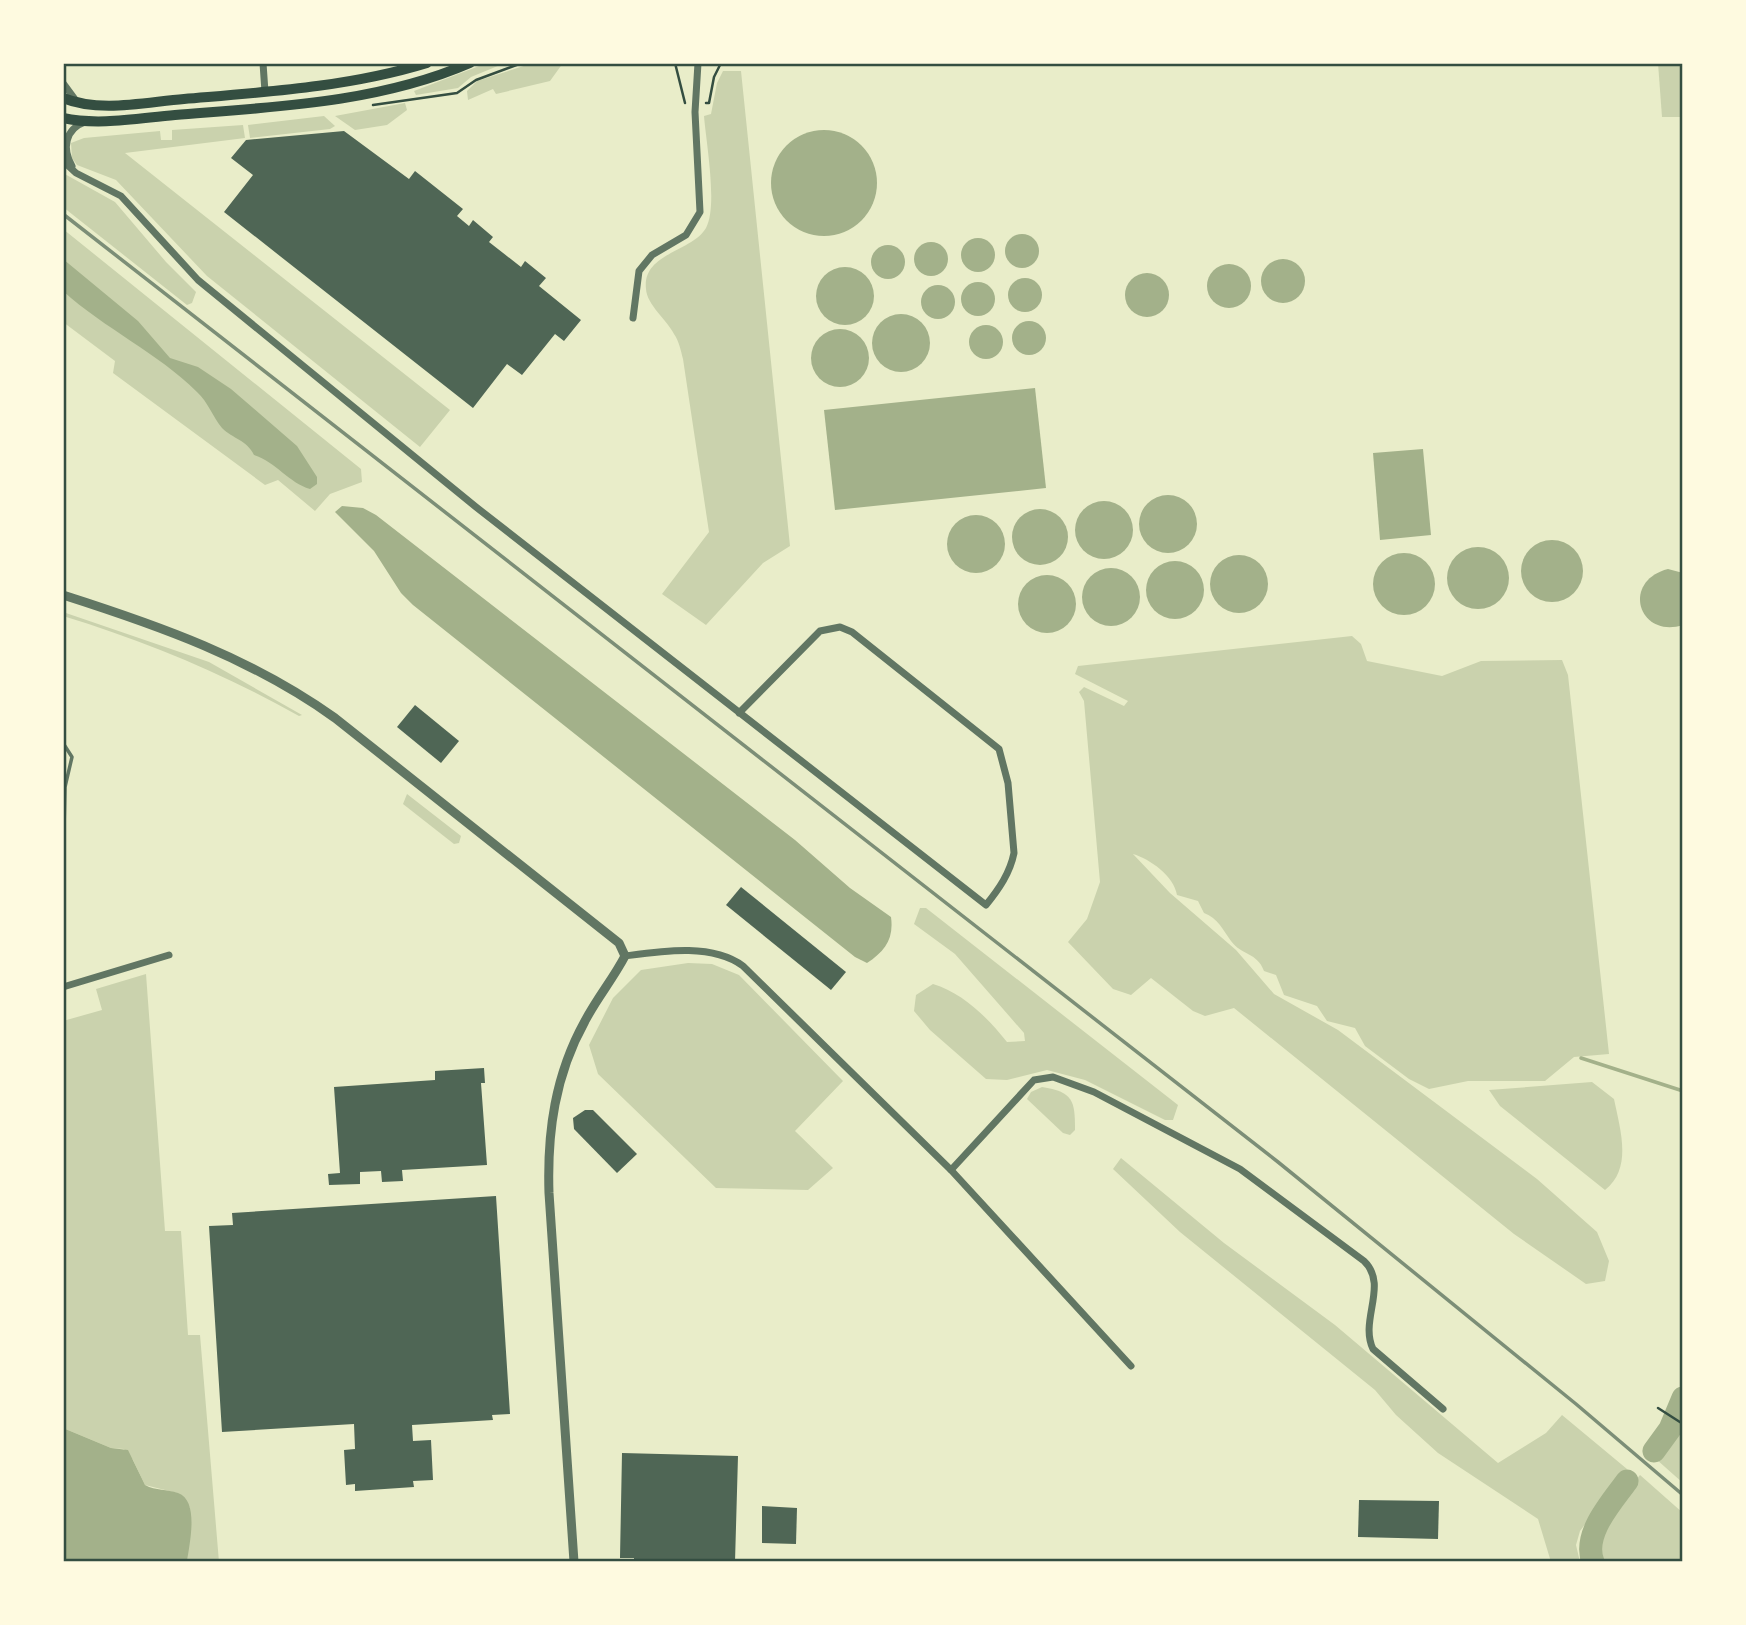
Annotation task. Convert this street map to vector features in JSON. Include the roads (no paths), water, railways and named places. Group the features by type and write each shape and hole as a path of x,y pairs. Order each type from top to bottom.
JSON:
{"main road":[{"path":"63,98 79,103 112,105 265,92 355,80 427,63"},
{"path":"63,118 89,121 267,107 350,96 414,83 470,63"}],"street":[{"path":"263,63 265,92"},
{"path":"633,318 635,282 642,266 658,250 686,235 699,212 695,112 698,63"},
{"path":"63,83 79,103"},
{"path":"76,173 66,153 66,142 74,127 89,121"},
{"path":"63,161 76,173 121,196 198,280 476,507 739,713 986,905 1012,864 1013,831 1004,762 999,749 852,632 840,628 820,631 739,713"},
{"path":"63,595 164,628 227,653 315,704 614,938 625,956"},
{"path":"625,956 709,951 737,961 757,977 951,1170 1131,1366"},
{"path":"63,987 169,955"},
{"path":"574,1562 549,1193 550,1138 557,1088 567,1059 585,1020 625,956"},
{"path":"951,1170 1034,1080 1053,1077 1094,1092 1240,1169 1364,1261 1375,1279 1369,1336 1373,1349 1443,1409"}],"lane":[{"path":"63,743 72,757 65,787 64,830"}],"waterway":[{"path":"1581,1058 1683,1091"},
{"path":"1654,1451 1670,1429 1683,1398"},
{"path":"1593,1562 1591,1551 1595,1530 1627,1481"}],"railway":[{"path":"63,214 1278,1162 1576,1404 1683,1495"}]}
